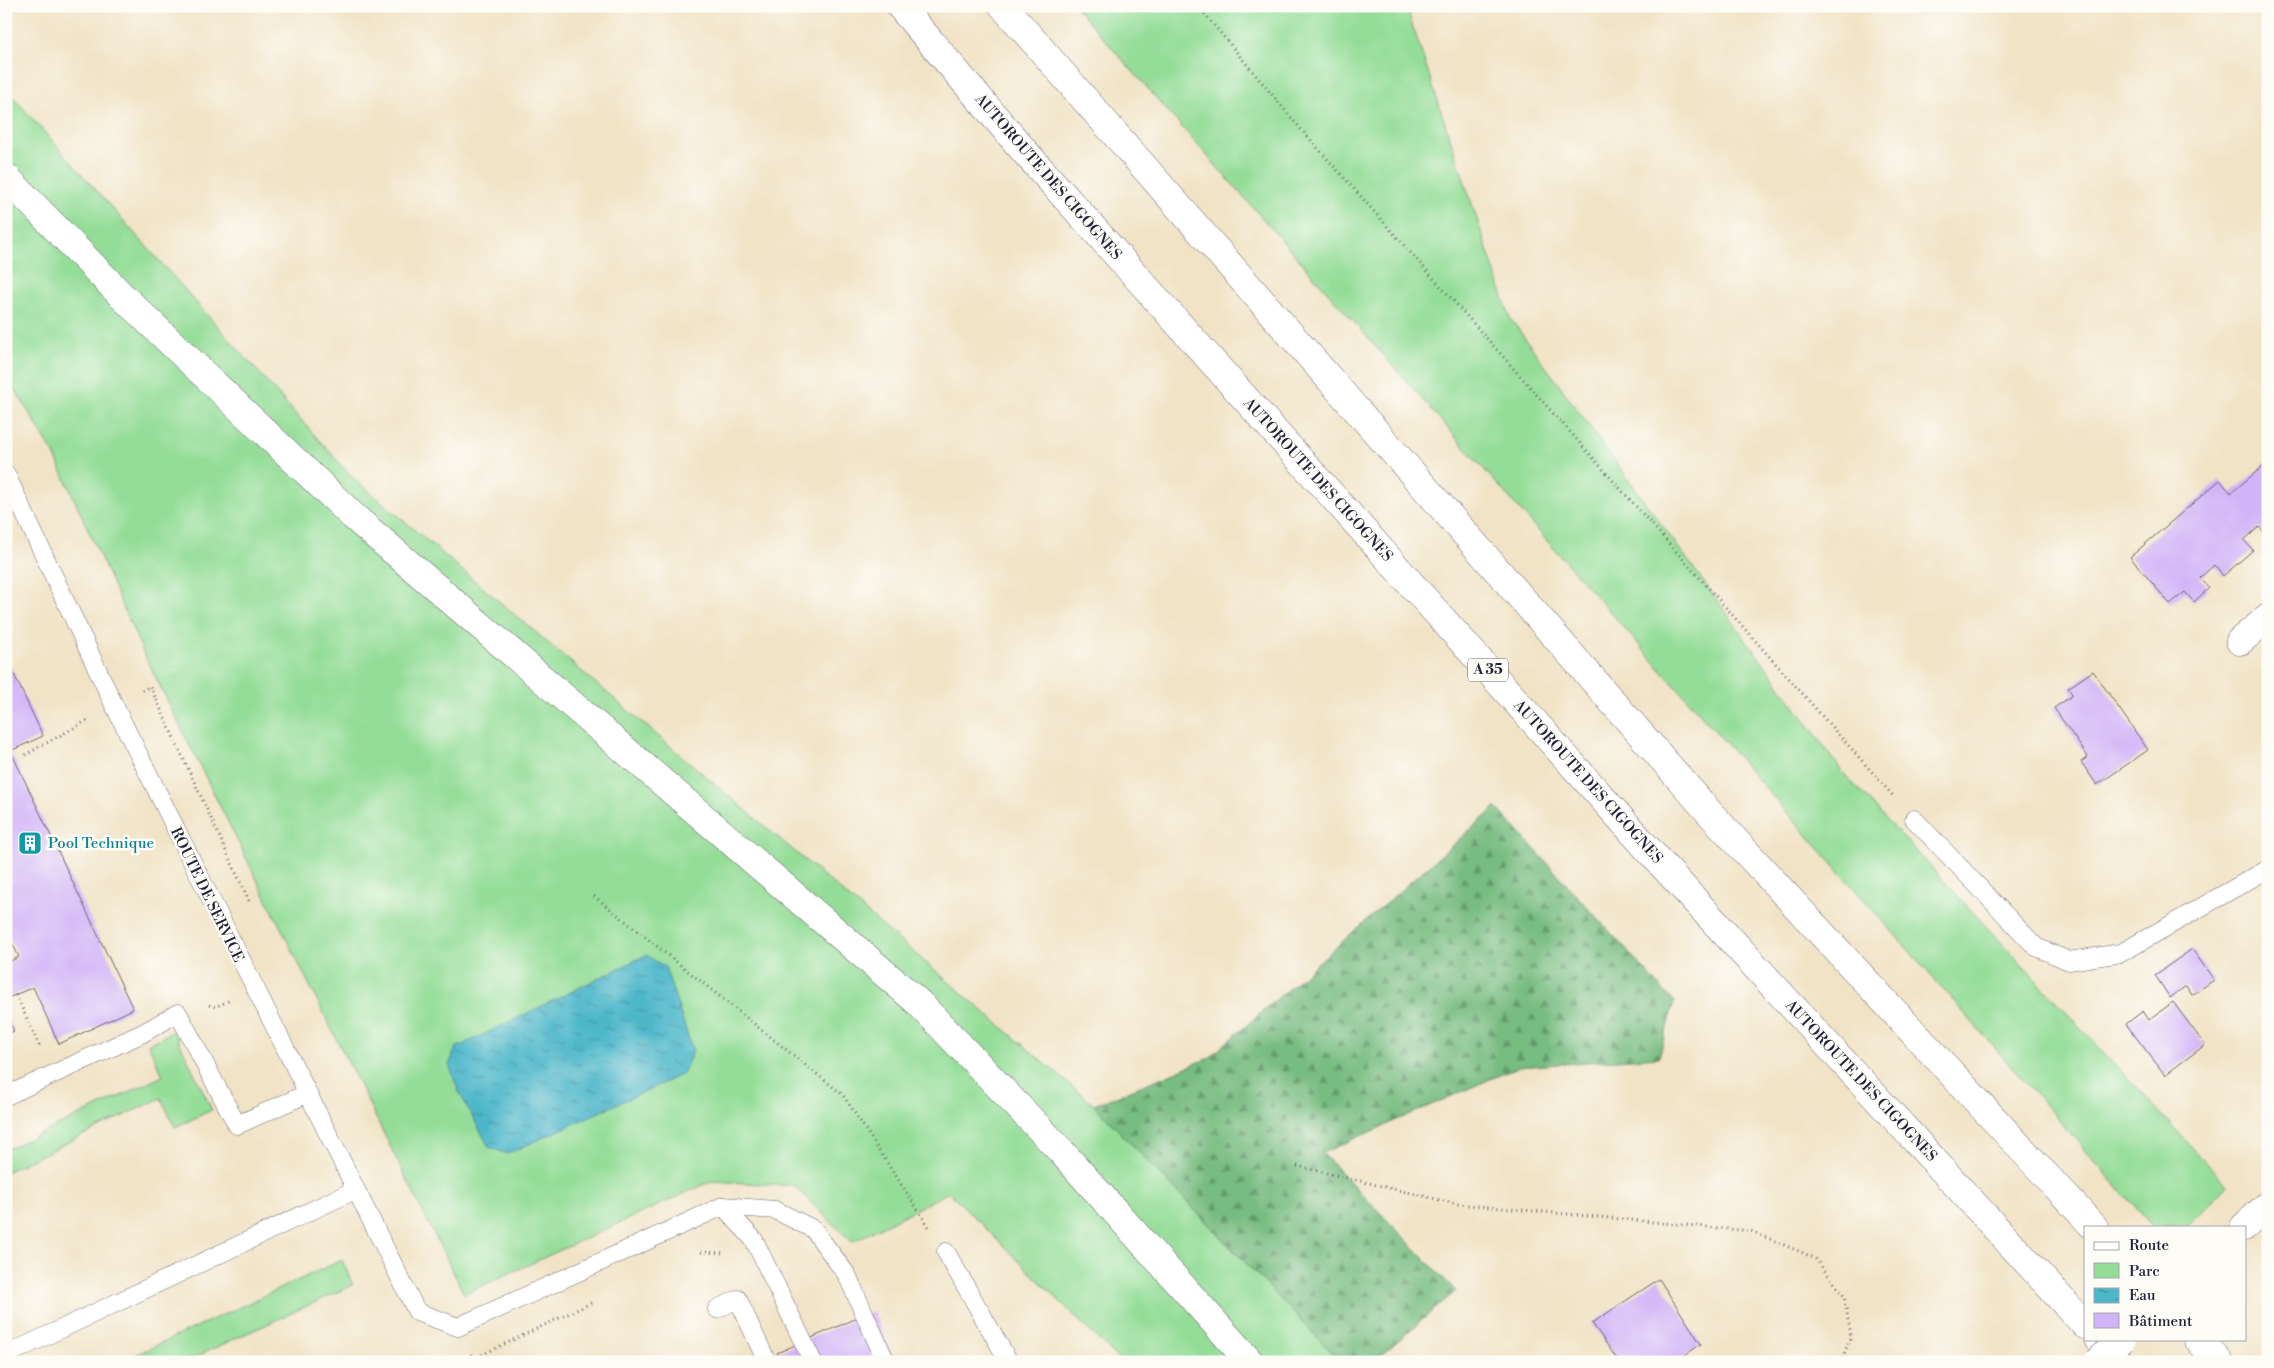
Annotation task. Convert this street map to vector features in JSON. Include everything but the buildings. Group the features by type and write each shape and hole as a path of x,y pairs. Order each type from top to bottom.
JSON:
{"main road":[{"name":"AUTOROUTE DES CIGOGNES","path":"900,6 1025,152 1662,864 2084,1324"},
{"path":"1003,6 1708,811 2093,1226"},
{"path":"6,177 123,297 353,516 919,1003 1060,1150 1250,1362"},
{"path":"2240,641 2268,618"},
{"path":"2100,1340 2119,1362"},
{"path":"2098,1362 2121,1340"},
{"path":"2199,1340 2219,1362"}],"lane":[{"name":"ROUTE DE SERVICE","path":"6,474 114,705 306,1094 417,1312 458,1327 723,1206"},
{"path":"1914,819 2036,947 2069,961 2121,953 2268,870"},
{"path":"6,1096 143,1033 178,1013 237,1126 306,1094"},
{"path":"6,1355 355,1190"},
{"path":"723,1206 754,1240 813,1362"},
{"path":"723,1206 775,1210 813,1229 847,1275 886,1362"},
{"path":"946,1252 1009,1362"},
{"path":"716,1309 738,1299 767,1362"}],"path":[{"path":"1198,6 1299,127 1914,819"},
{"path":"594,896 843,1095 946,1252"},
{"path":"1297,1166 1457,1204 1751,1231 1814,1258 1844,1296 1851,1336 1841,1362"}],"green space":[{"path":"1075,6 1406,6 1510,318 1846,776 2228,1186 2187,1226 2152,1226"},
{"path":"6,89 351,476 1094,1105 1341,1362 1121,1362 949,1192 852,1242 794,1186 712,1181 464,1294 143,652 54,454 16,391 6,386"},
{"path":"1496,807 1674,1002 1659,1057 1518,1067 1322,1153 1456,1291 1373,1362 1341,1362 1094,1105 1209,1058"},
{"path":"174,1031 212,1110 175,1127 161,1098 6,1172 6,1150 163,1076 148,1044"},
{"path":"342,1260 353,1285 184,1362 120,1362"}],"water":[{"path":"646,955 665,967 693,1051 683,1074 507,1154 489,1147 459,1092 449,1065 456,1048"}],"place":[{"name":"Pool Technique","path":"30,843"}]}
